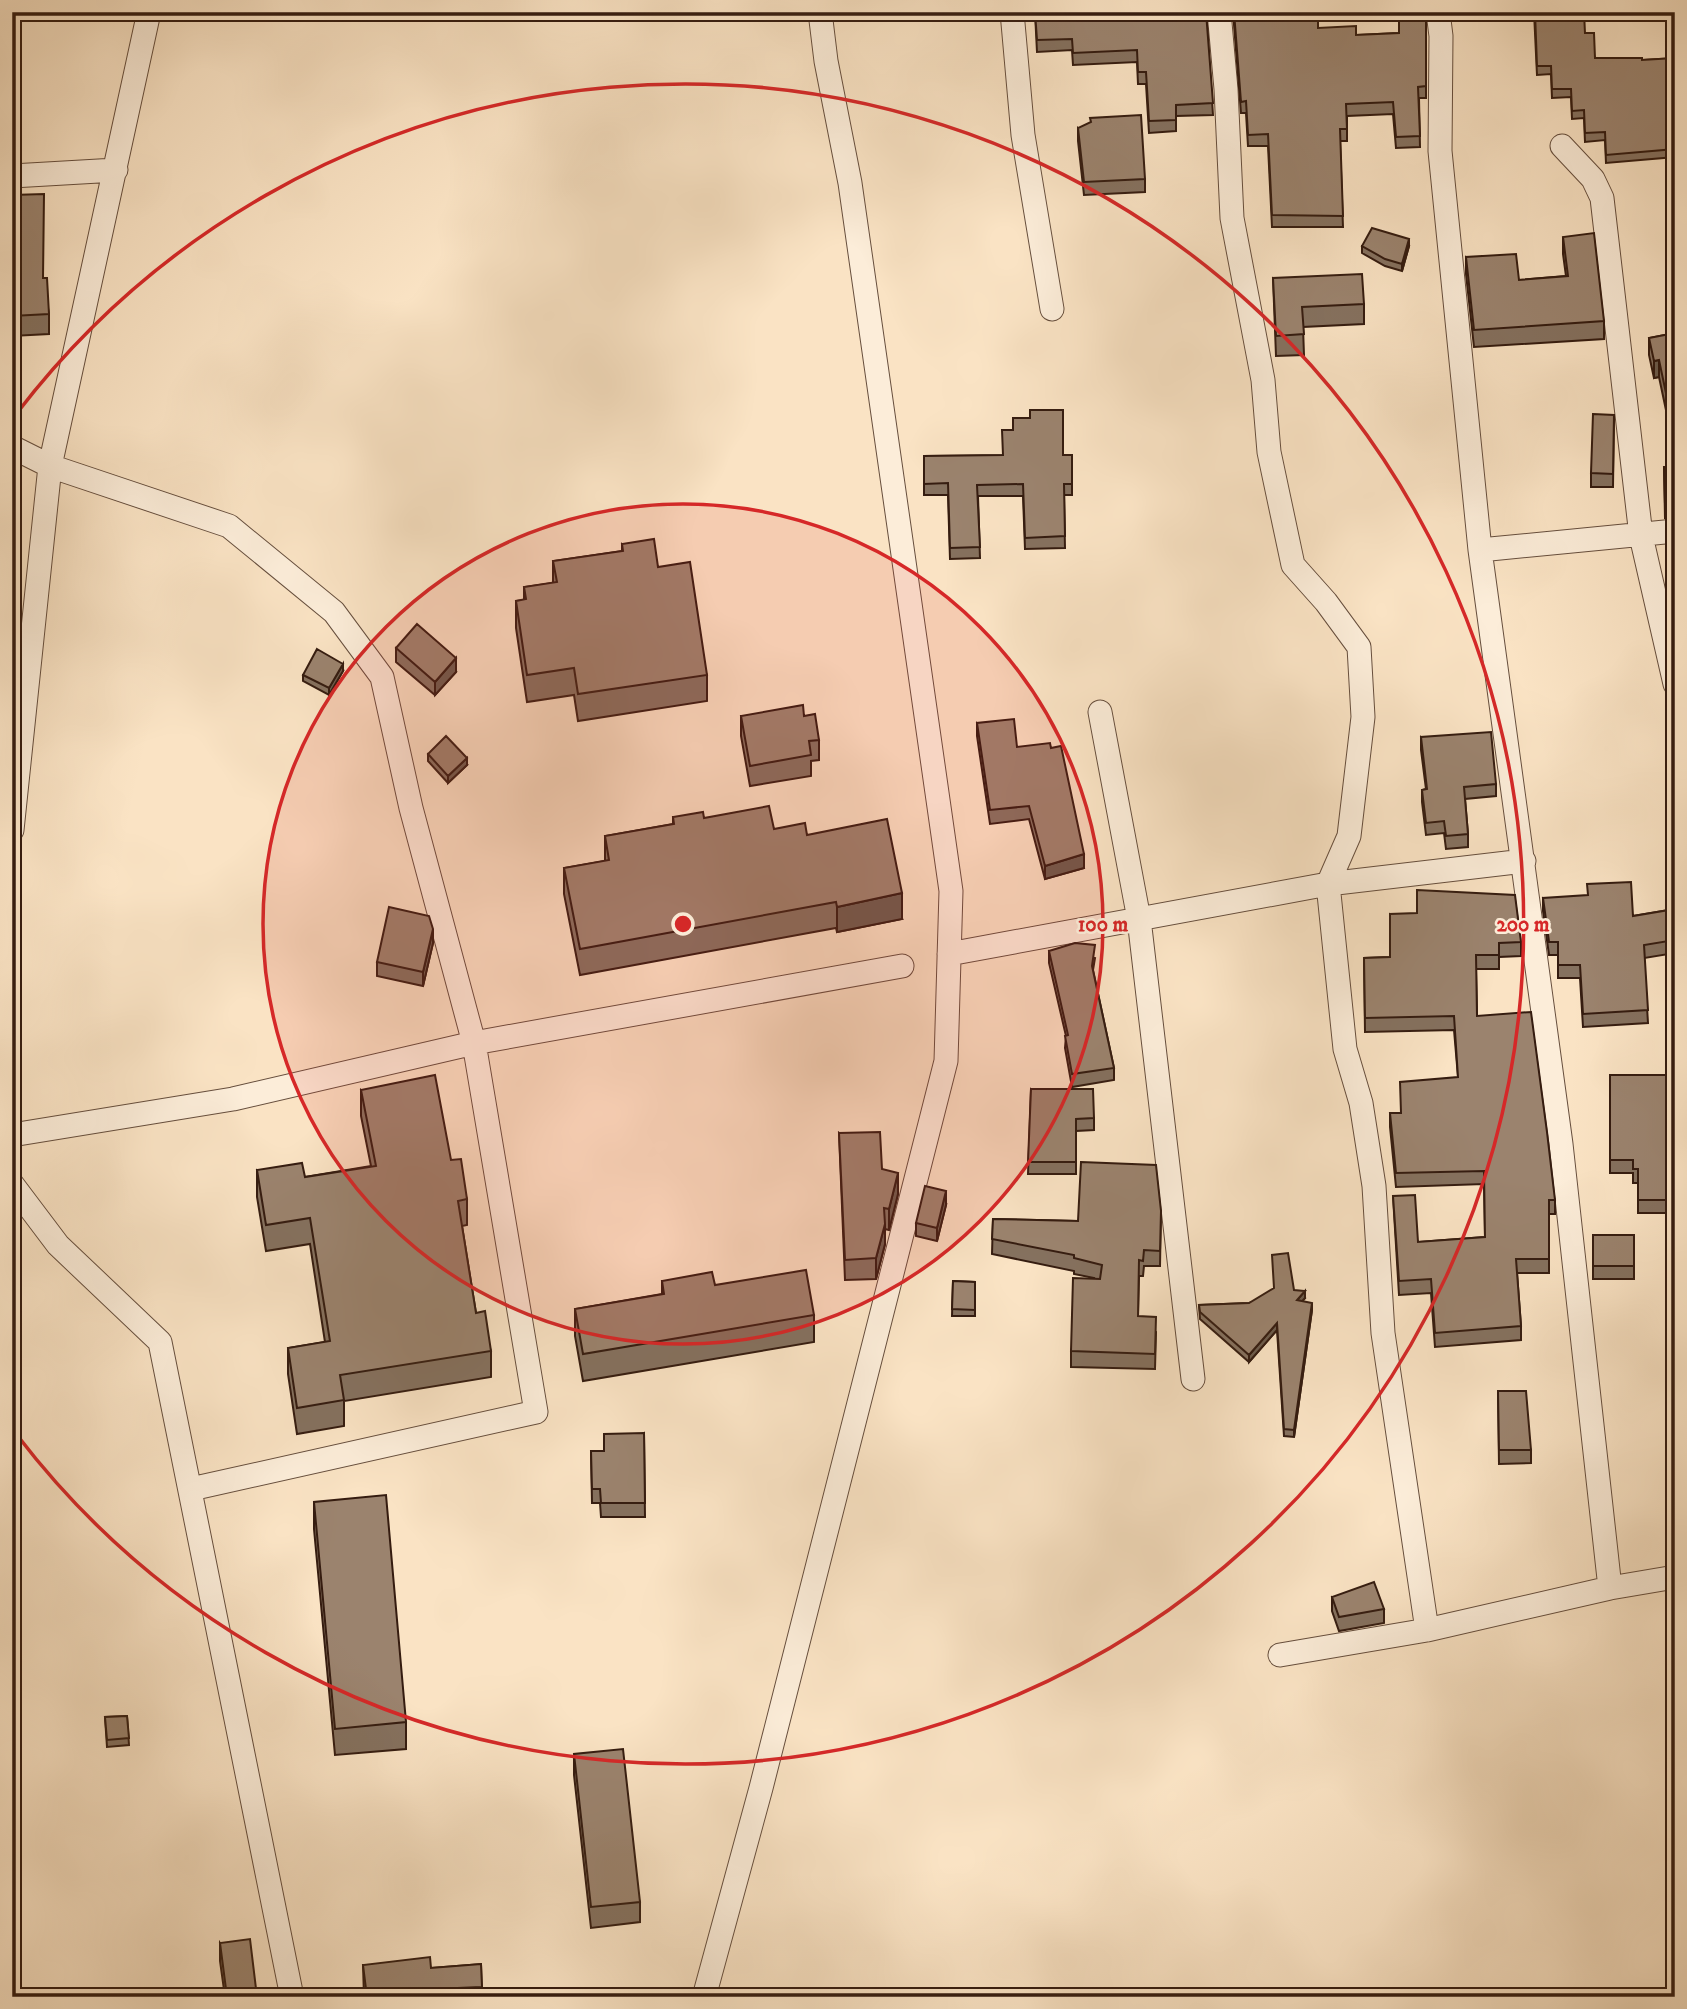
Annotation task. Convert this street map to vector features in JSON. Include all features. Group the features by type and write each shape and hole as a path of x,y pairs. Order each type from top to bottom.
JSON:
{"street":[{"path":"12,830 50,466 149,12"},
{"path":"704,1997 765,1774 946,1061 949,878 850,183 826,61 820,12"},
{"path":"1012,12 1023,135 1052,309"},
{"path":"1219,12 1226,89 1232,218 1263,380 1269,452 1293,565 1326,602 1359,647 1363,717 1349,836 1328,884 1345,1049 1361,1103 1374,1186 1382,1333 1427,1630"},
{"path":"1438,12 1441,36 1440,151 1480,550 1561,1144 1610,1588"},
{"path":"1562,146 1593,179 1602,198 1640,536 1675,684"},
{"path":"12,176 116,170"},
{"path":"12,447 50,466 229,526 334,612 382,677 411,808 474,1043 536,1412 191,1489"},
{"path":"1480,550 1675,531"},
{"path":"1100,712 1139,919 1193,1379"},
{"path":"949,954 1328,884 1524,861"},
{"path":"12,1135 233,1099 474,1043 902,966"},
{"path":"12,1184 58,1245 160,1342 292,1997"},
{"path":"1280,1655 1427,1630 1610,1588 1675,1577"}],"building":[{"path":"1035,12 1206,12 1213,103 1176,105 1176,120 1149,121 1146,72 1138,72 1137,50 1073,53 1072,39 1037,40"},
{"path":"1234,12 1298,12 1299,21 1318,20 1318,28 1356,26 1356,35 1399,33 1399,19 1426,18 1426,86 1418,87 1420,136 1396,137 1393,102 1346,104 1347,129 1340,129 1343,216 1272,215 1268,134 1248,135 1246,101 1241,102"},
{"path":"1535,12 1584,12 1585,33 1594,33 1595,58 1675,58 1675,149 1606,155 1605,132 1585,133 1584,110 1572,111 1571,89 1552,89 1551,66 1537,66"},
{"path":"1141,115 1145,179 1084,182 1078,128 1091,122 1090,118"},
{"path":"44,194 43,278 47,278 49,314 12,316 12,195"},
{"path":"1372,228 1409,239 1402,264 1385,259 1362,246"},
{"path":"1594,233 1604,321 1474,330 1466,257 1516,254 1519,280 1568,276 1563,237"},
{"path":"1362,274 1364,304 1302,307 1304,334 1276,336 1273,278"},
{"path":"1675,333 1675,397 1667,398 1659,360 1654,361 1649,338"},
{"path":"1030,410 1063,410 1063,455 1072,455 1072,484 1064,484 1065,536 1025,538 1023,484 977,485 980,547 950,548 948,483 924,484 924,456 1003,455 1002,430 1013,430 1013,418 1030,418"},
{"path":"1593,414 1614,415 1613,474 1591,473"},
{"path":"1664,467 1675,467 1675,505 1665,504"},
{"path":"654,539 658,567 690,562 707,675 578,694 574,668 527,675 516,601 526,599 524,587 557,582 553,561 623,551 622,544"},
{"path":"417,624 456,658 435,682 396,648"},
{"path":"317,649 343,664 329,688 303,675"},
{"path":"803,705 804,716 815,714 819,740 809,741 811,755 750,766 741,716"},
{"path":"1014,719 1017,747 1050,743 1051,748 1061,746 1084,854 1045,866 1029,806 990,810 977,723"},
{"path":"1491,732 1496,784 1464,787 1468,834 1446,836 1444,821 1426,823 1422,790 1427,789 1421,737"},
{"path":"446,736 467,758 448,776 428,754"},
{"path":"769,806 774,829 805,823 807,835 887,819 902,893 837,907 836,902 580,949 564,868 609,860 605,836 674,824 673,817 703,812 704,818"},
{"path":"1631,882 1633,916 1675,909 1675,940 1644,945 1648,1010 1583,1014 1580,965 1558,965 1558,942 1549,942 1543,898 1588,895 1587,884"},
{"path":"1417,890 1515,895 1521,942 1499,943 1499,955 1476,955 1477,1016 1531,1012 1547,1132 1555,1200 1549,1200 1549,1259 1516,1259 1521,1326 1435,1333 1431,1279 1399,1281 1393,1196 1415,1195 1418,1242 1485,1237 1484,1171 1396,1173 1390,1113 1401,1113 1400,1082 1458,1077 1454,1016 1365,1018 1364,958 1390,957 1390,914 1417,913"},
{"path":"389,907 429,916 433,929 423,972 377,962"},
{"path":"1075,943 1095,945 1092,966 1114,1068 1072,1074 1065,1036 1068,1035 1049,951"},
{"path":"1667,1071 1675,1071 1675,1200 1638,1200 1638,1169 1633,1169 1633,1160 1610,1160 1610,1075 1667,1075"},
{"path":"435,1075 451,1160 461,1159 467,1199 458,1201 476,1313 485,1311 491,1351 340,1375 344,1400 297,1408 288,1348 330,1341 310,1218 266,1225 257,1170 302,1163 305,1177 376,1166 361,1090"},
{"path":"1031,1089 1093,1089 1094,1118 1076,1119 1076,1162 1028,1162"},
{"path":"880,1132 882,1169 898,1173 889,1209 884,1208 885,1224 876,1258 845,1260 839,1133"},
{"path":"1081,1162 1156,1165 1161,1211 1160,1251 1144,1250 1143,1261 1139,1260 1138,1316 1156,1317 1155,1354 1071,1351 1073,1278 1100,1279 1102,1265 1074,1258 1074,1255 992,1239 993,1219 1078,1221"},
{"path":"925,1186 946,1191 937,1228 916,1223"},
{"path":"1593,1235 1634,1235 1634,1266 1593,1266"},
{"path":"1288,1253 1294,1290 1305,1291 1297,1300 1312,1303 1294,1430 1284,1429 1277,1323 1249,1355 1200,1312 1199,1305 1249,1303 1274,1288 1272,1255"},
{"path":"806,1270 814,1315 583,1354 575,1309 664,1294 662,1281 712,1272 715,1285"},
{"path":"953,1281 975,1282 975,1310 952,1309"},
{"path":"1498,1391 1526,1391 1531,1450 1499,1450"},
{"path":"644,1433 645,1503 601,1503 600,1489 592,1489 591,1451 604,1451 604,1434"},
{"path":"386,1495 406,1722 335,1729 314,1502"},
{"path":"1374,1582 1384,1609 1339,1617 1332,1597"},
{"path":"127,1716 129,1738 107,1740 105,1717"},
{"path":"623,1749 640,1902 591,1907 574,1754"},
{"path":"250,1939 257,1997 227,1997 220,1943"},
{"path":"430,1957 431,1968 481,1964 482,1987 434,1989 435,1997 367,1997 363,1965"},
{"path":"1675,1957 1675,1988 1673,1988 1672,1958"}]}
